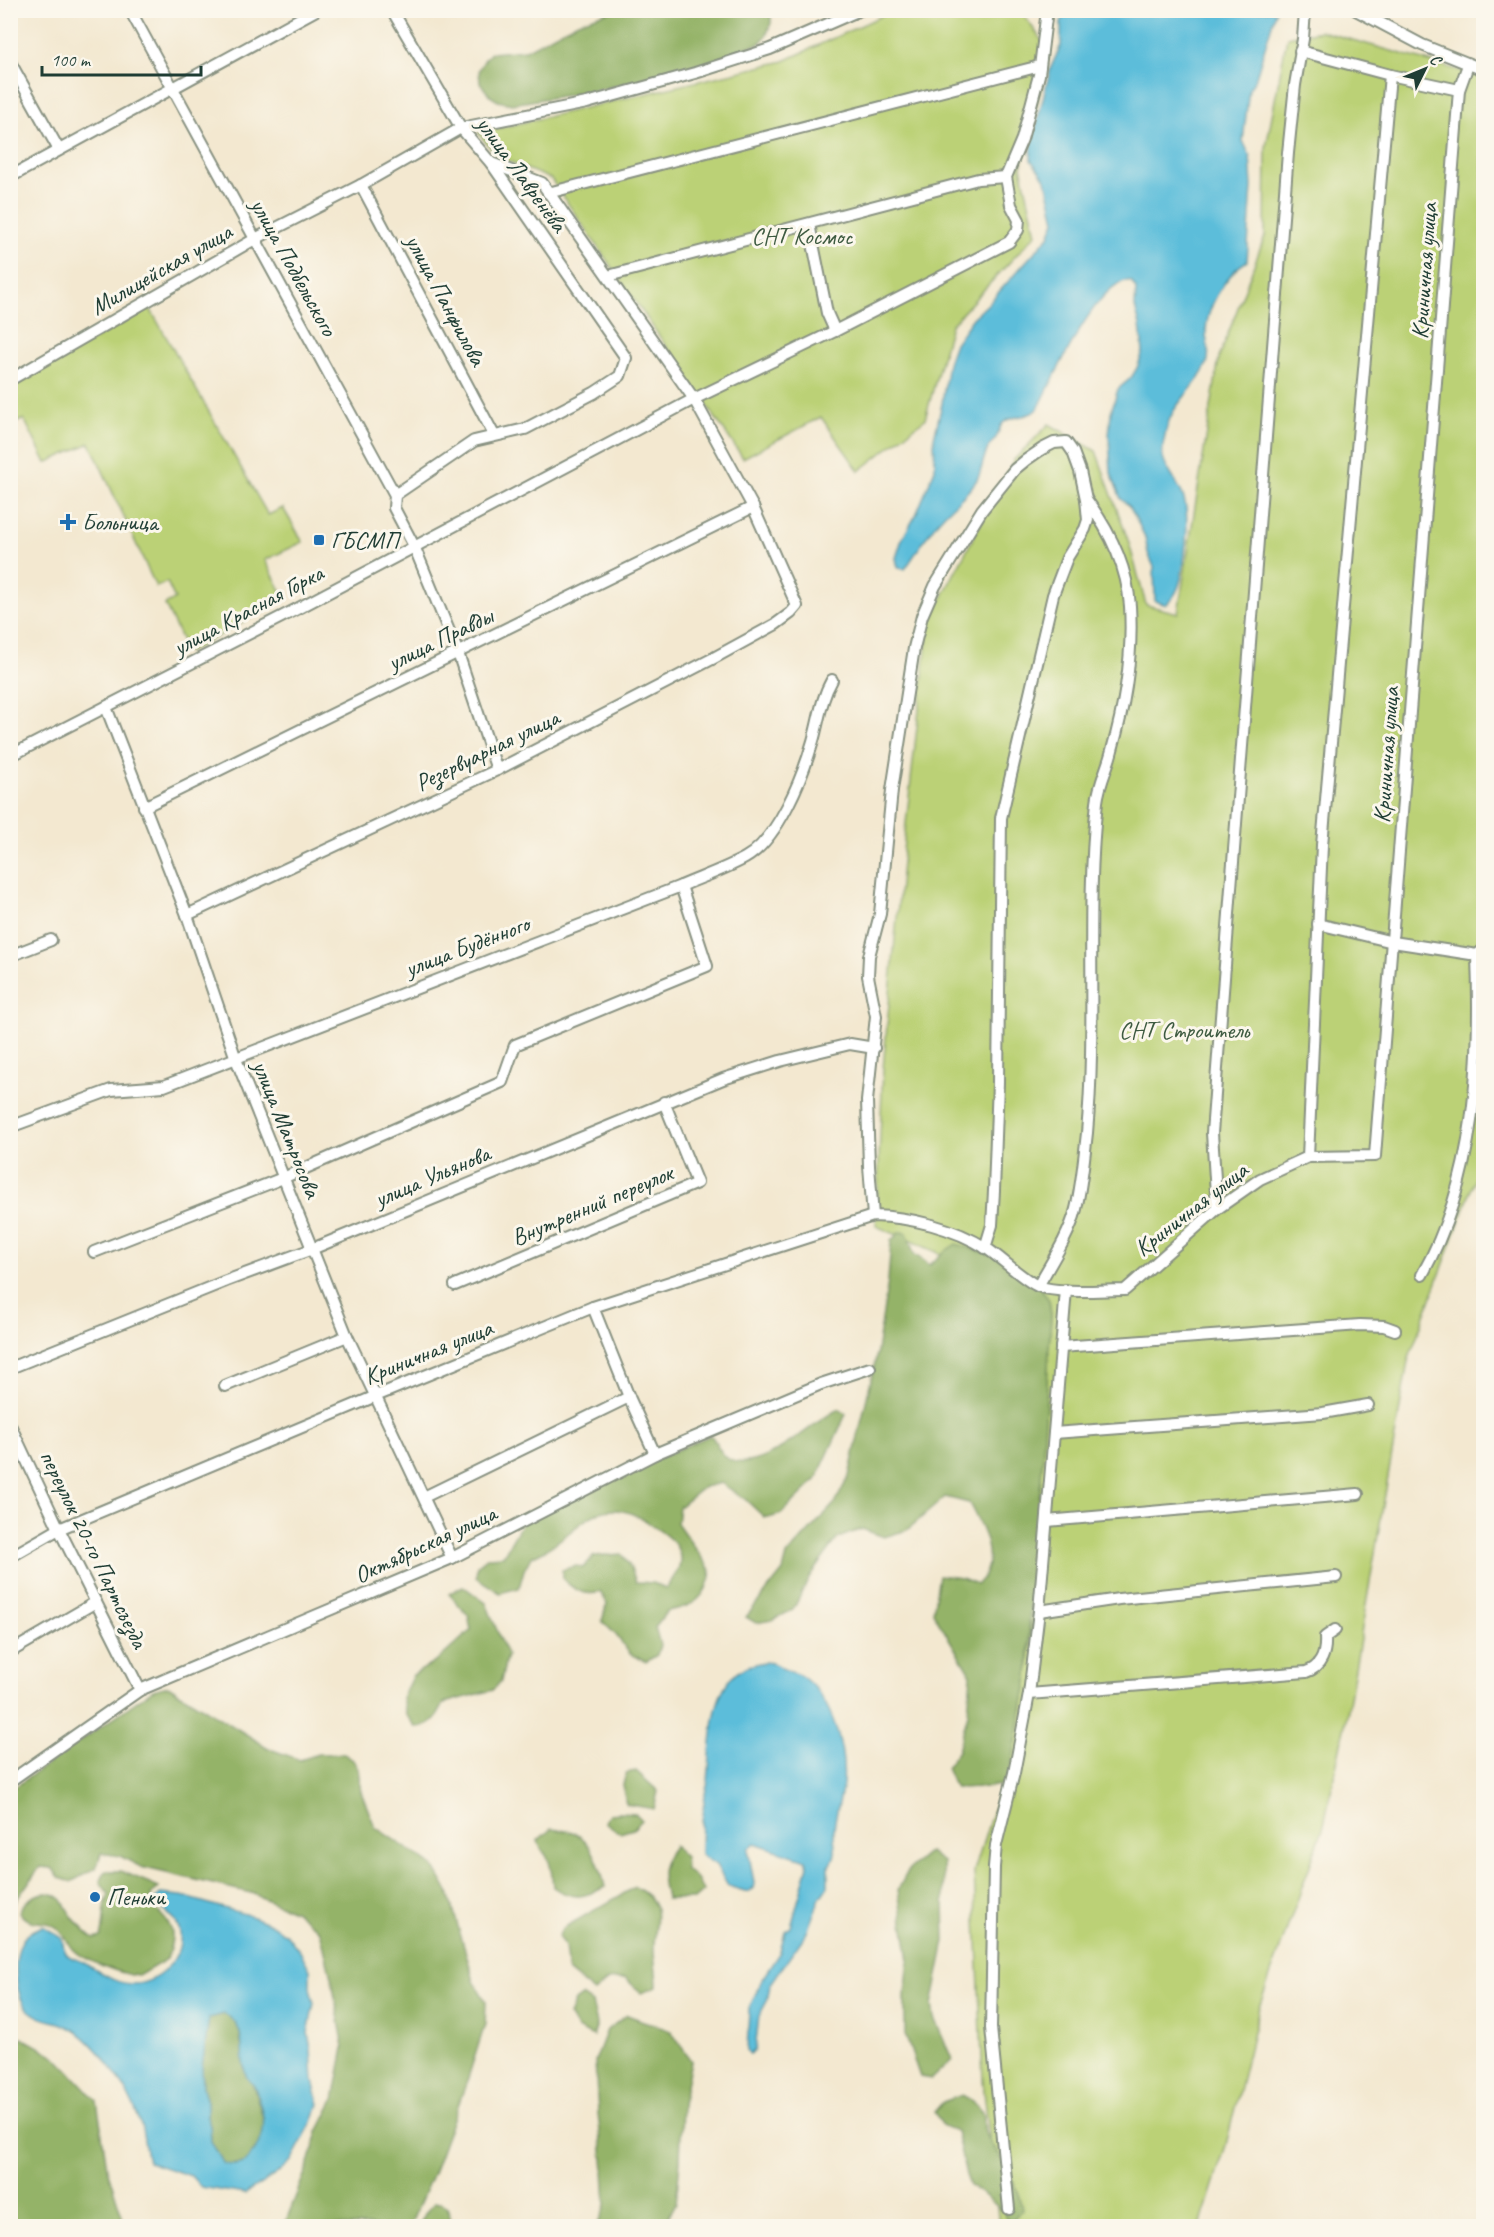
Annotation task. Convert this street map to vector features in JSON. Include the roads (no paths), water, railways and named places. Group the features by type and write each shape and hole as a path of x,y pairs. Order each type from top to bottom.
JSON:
{"street":[{"name":"улица Подбельского","path":"130,10 395,495 394,508 414,546 458,653 497,770"},
{"path":"10,177 316,10"},
{"name":"улица Лавренёва","path":"392,10 461,128 491,163 626,358 620,376 594,393 525,429 494,435"},
{"name":"Милицейская улица","path":"10,380 255,239 361,185 461,128 586,103 695,73 770,49 860,10"},
{"path":"608,276 978,179 1006,177 1022,139 1040,66 1047,10"},
{"path":"1217,1209 1212,1133 1287,164 1305,10"},
{"path":"1356,10 1422,45 1484,70"},
{"path":"1300,51 1390,75 1459,90"},
{"path":"10,62 59,150"},
{"name":"Криничная улица","path":"1066,1290 1125,1290 1217,1209 1260,1179 1308,1157 1375,1156 1459,90 1468,65"},
{"path":"548,193 1040,66"},
{"path":"1308,1157 1322,845 1390,75"},
{"path":"491,163 542,183 694,399 753,507"},
{"name":"улица Красная Горка","path":"10,756 286,615 694,399 835,331 1009,242 1018,230 1019,220 1011,206 1006,177"},
{"name":"улица Панфилова","path":"361,185 494,435"},
{"path":"809,224 827,312 835,331"},
{"path":"395,495 474,441 494,435"},
{"path":"985,1248 992,1225 999,1082 1001,818 1053,595 1066,558 1085,529 1088,520 1080,471 1073,452 1066,442 1054,443 1042,449 1015,470 982,510 935,586 922,616 902,719 892,790 880,914 869,956 868,976 876,1016 867,1112 873,1216 890,1216 944,1229 985,1248 1038,1286 1066,1290 1039,1611 1029,1694 1014,1773 996,1845 991,1942 991,2028 1009,2209"},
{"path":"1038,1286 1059,1249 1076,1210 1085,1151 1091,1089 1092,864 1097,799 1123,708 1129,658 1130,607 1124,571 1109,532 1086,499"},
{"name":"Резервуарная улица","path":"187,915 497,770 721,654 791,614 797,606 753,507"},
{"name":"улица Правды","path":"144,807 753,507"},
{"name":"улица Будённого","path":"10,1127 111,1090 164,1086 681,886 746,858 764,844 799,784 824,695 832,680"},
{"name":"улица Матросова","path":"106,707 187,915 236,1059 347,1336 452,1558"},
{"path":"94,1252 283,1178 502,1082 515,1045 707,966 681,886"},
{"path":"1318,924 1393,942 1480,952 1477,1044 1468,1138 1456,1198 1422,1275"},
{"path":"10,956 51,940"},
{"name":"улица Ульянова","path":"10,1368 312,1249 723,1079 780,1060 850,1044 874,1048"},
{"name":"Внутренний переулок","path":"455,1285 697,1184 664,1102"},
{"name":"Криничная улица","path":"10,1557 59,1529 593,1307 873,1216"},
{"path":"593,1307 629,1397 655,1454"},
{"path":"1061,1347 1360,1325 1384,1326 1395,1330"},
{"path":"225,1386 347,1336"},
{"name":"Октябрьская улица","path":"10,1781 140,1690 452,1558 655,1454 821,1384 870,1368"},
{"path":"424,1497 629,1397"},
{"path":"1054,1433 1323,1413 1368,1405"},
{"name":"переулок 20-го Партсъезда","path":"10,1425 59,1529 140,1690"},
{"path":"1047,1521 1358,1494"},
{"path":"1039,1611 1119,1599 1336,1577"},
{"path":"10,1652 96,1602"},
{"path":"1029,1694 1306,1672 1314,1669 1321,1661 1326,1648 1326,1637 1335,1630"}],"water":[{"path":"1068,10 1276,11 1255,80 1249,89 1243,141 1250,156 1252,186 1247,261 1232,274 1213,304 1207,324 1206,366 1171,417 1163,446 1162,454 1184,499 1187,519 1186,548 1179,586 1166,605 1155,601 1154,567 1145,537 1130,507 1121,499 1111,473 1109,435 1111,412 1118,389 1131,378 1143,352 1135,307 1136,289 1131,281 1118,284 1105,294 1092,311 1036,410 1027,415 1011,418 1002,424 987,451 976,481 937,522 905,569 898,568 896,558 902,539 916,515 935,469 934,438 948,363 955,343 973,318 1049,236 1055,221 1046,180 1031,160 1032,141 1051,67 1061,45 1061,22"},
{"path":"764,1662 772,1663 801,1676 821,1697 835,1724 842,1755 843,1784 835,1823 835,1853 828,1867 828,1886 820,1898 806,1934 770,1985 767,2001 759,2016 755,2050 750,2054 747,2052 749,2009 762,1979 780,1952 785,1931 791,1927 808,1865 806,1860 755,1843 748,1849 754,1883 753,1889 748,1892 728,1886 716,1865 701,1855 701,1833 713,1727 719,1700 724,1688 738,1671"},
{"path":"160,1894 182,1896 248,1915 270,1924 287,1935 301,1953 310,1970 310,1989 314,2003 308,2033 313,2081 319,2104 291,2161 275,2175 245,2194 201,2187 191,2176 148,2162 143,2131 137,2114 127,2092 109,2065 75,2030 40,2018 31,2012 25,2006 18,1989 16,1969 21,1943 33,1930 43,1926 62,1938 68,1955 110,1978 134,1984 154,1978 171,1963 180,1943 180,1932 176,1922 156,1903","holes":["224,2014 232,2020 240,2033 247,2078 257,2092 263,2119 263,2133 258,2146 243,2163 233,2165 223,2163 211,2141 202,2067 209,2018"]}],"place":[{"name":"Больница","path":"68,522"},
{"name":"ГБСМП","path":"319,540"},
{"name":"Пеньки","path":"95,1897"}],"park label":[{"name":"СНТ Космос","path":"802,236"},
{"name":"СНТ Строитель","path":"1184,1030"}]}
